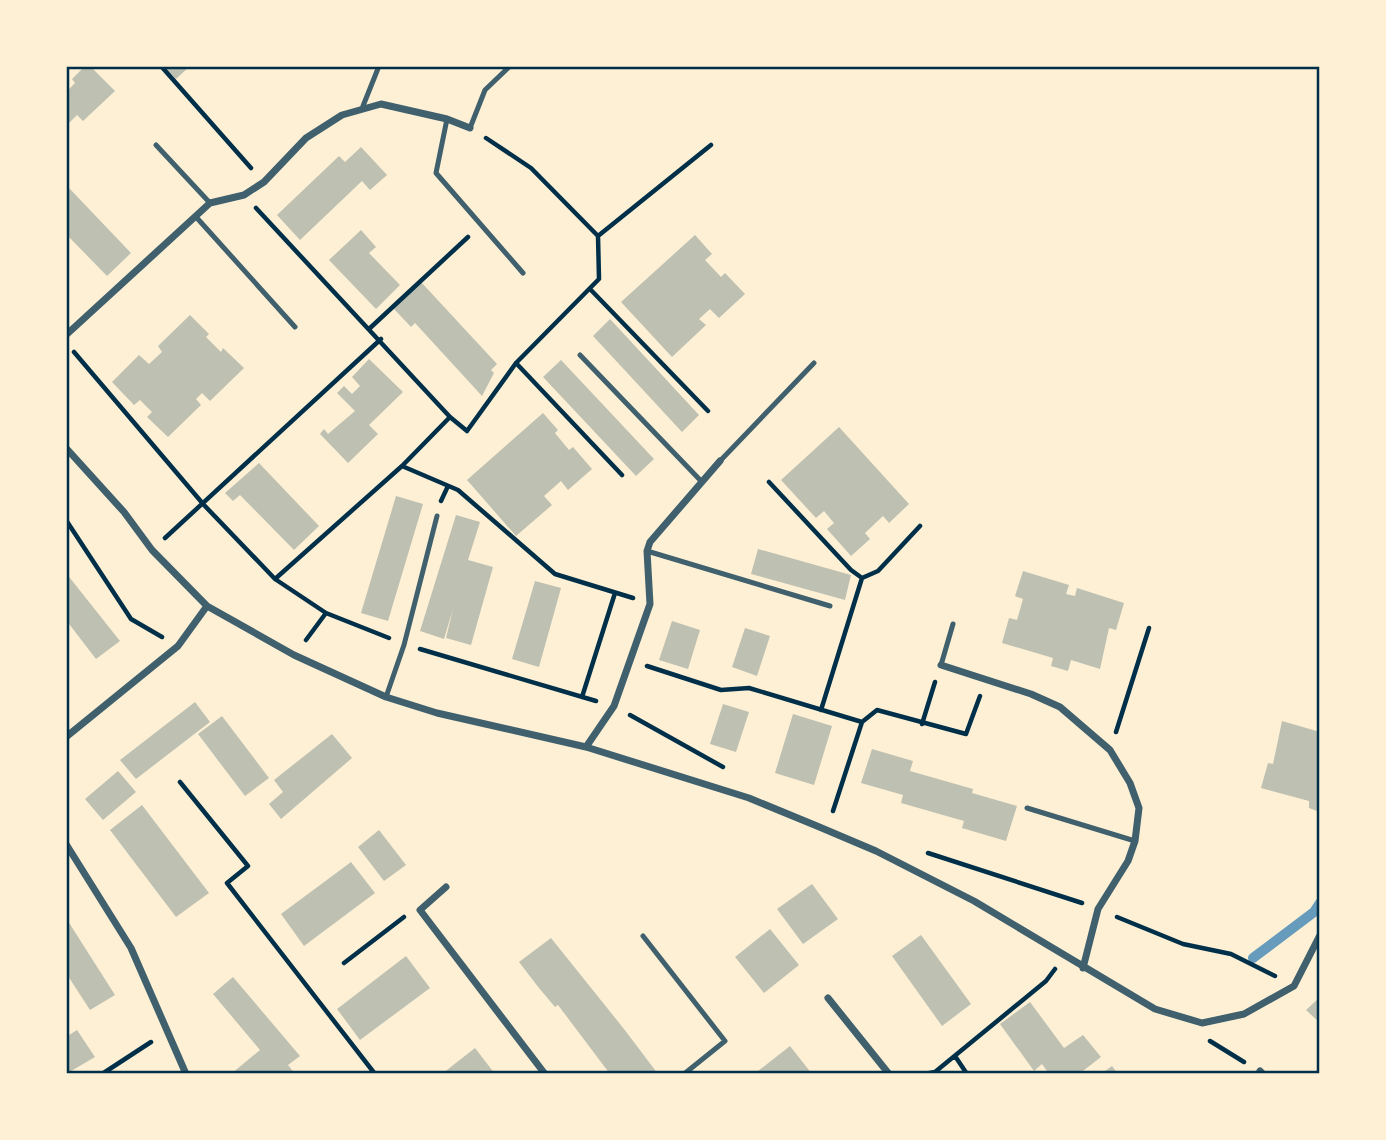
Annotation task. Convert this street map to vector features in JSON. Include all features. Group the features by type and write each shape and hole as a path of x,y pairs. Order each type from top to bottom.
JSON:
{"street":[{"path":"66,335 197,218 210,203 244,194 264,181 306,138 342,115 363,106 381,104 447,119 470,128"},
{"path":"66,448 124,512 152,550 208,607 294,655 386,697 437,713 586,747 749,799 817,826 876,851 974,901 1155,1009 1202,1023 1244,1014 1294,986 1320,934"},
{"path":"586,747 614,706 650,604 647,551 650,542 720,461"},
{"path":"66,737 178,646 208,607"},
{"path":"941,665 1060,707 1110,750 1130,783 1139,808 1135,841 1128,861 1098,909 1083,968"},
{"path":"66,844 131,948 186,1073"},
{"path":"446,887 420,910 545,1073"},
{"path":"828,998 889,1073"}],"lane":[{"path":"363,106 379,66"},
{"path":"470,128 485,90 510,66"},
{"path":"447,119 436,173 523,273"},
{"path":"156,145 210,203"},
{"path":"197,218 295,327"},
{"path":"580,355 702,482"},
{"path":"720,461 814,363"},
{"path":"386,697 404,645 437,516"},
{"path":"647,551 830,606"},
{"path":"941,665 953,624"},
{"path":"1027,808 1135,841"},
{"path":"643,936 725,1041 684,1073"}],"path":[{"path":"161,66 264,181"},
{"path":"244,194 381,339 450,417 467,431 516,363 599,279 598,236 531,168 470,128"},
{"path":"598,236 711,145"},
{"path":"369,329 480,226"},
{"path":"590,289 708,411"},
{"path":"152,550 204,505 381,339"},
{"path":"66,343 204,505 275,579 326,613 404,645 614,706 724,768"},
{"path":"516,363 622,475"},
{"path":"275,579 402,466 450,417"},
{"path":"402,466 458,490 555,574 650,604"},
{"path":"769,482 850,570 862,578"},
{"path":"66,520 131,619 178,646"},
{"path":"821,710 862,578 878,571 920,526"},
{"path":"582,696 615,593"},
{"path":"294,655 326,613"},
{"path":"1110,750 1149,628"},
{"path":"629,660 721,690 749,688 862,723"},
{"path":"922,724 941,665"},
{"path":"817,826 833,811 862,723 877,710 966,734 985,680"},
{"path":"180,782 248,866 227,883 375,1073"},
{"path":"821,806 845,816"},
{"path":"926,852 1098,909 1183,944 1231,954 1276,976 1289,989"},
{"path":"344,963 404,917 420,910"},
{"path":"925,1073 936,1072 1046,981 1064,957"},
{"path":"102,1073 168,1031"},
{"path":"955,1056 967,1073"}],"building":[{"path":"85,66 90,66 115,91 83,121 77,115 66,126 66,92 75,83 72,79"},
{"path":"164,66 190,66 176,79"},
{"path":"361,147 387,175 370,190 362,181 300,240 277,215 339,156 345,162"},
{"path":"69,188 131,253 107,276 66,234"},
{"path":"361,230 376,247 369,253 400,285 376,309 329,260"},
{"path":"695,235 712,254 705,260 721,277 725,273 745,294 719,318 710,309 699,319 706,325 672,357 621,302"},
{"path":"421,282 497,364 491,370 494,373 482,396 415,323 411,327 394,309"},
{"path":"190,315 209,334 206,337 221,352 223,348 244,368 210,401 202,393 196,399 201,405 168,437 147,417 152,412 140,400 134,405 112,382 139,355 149,364 162,352 158,346"},
{"path":"610,319 699,415 682,432 593,336"},
{"path":"369,359 403,392 369,425 378,434 348,463 320,434 324,429 328,434 355,411 337,393 344,386 352,394 360,386 352,377"},
{"path":"561,360 654,459 636,476 543,377"},
{"path":"543,413 558,430 555,433 569,450 573,447 592,469 568,490 561,481 544,496 552,505 516,536 467,480"},
{"path":"839,427 909,504 889,523 883,516 865,533 870,539 851,556 827,529 834,523 824,511 816,518 781,480"},
{"path":"259,463 319,526 294,550 240,495 233,501 225,493"},
{"path":"396,496 423,504 388,621 361,613"},
{"path":"456,515 480,522 468,560 493,567 471,645 446,638 453,609 444,639 420,631"},
{"path":"758,549 851,575 845,600 751,574"},
{"path":"1023,571 1069,585 1066,594 1075,596 1077,588 1124,603 1116,630 1109,628 1100,669 1071,660 1068,671 1051,666 1053,658 1002,643 1009,618 1017,620 1023,599 1015,596"},
{"path":"66,573 120,641 96,659 66,620"},
{"path":"535,581 561,588 539,667 512,659"},
{"path":"672,621 700,630 688,669 659,660"},
{"path":"745,628 770,636 757,676 732,667"},
{"path":"195,702 210,722 136,779 120,760"},
{"path":"723,704 749,712 736,752 710,744"},
{"path":"793,714 832,726 814,785 775,773"},
{"path":"222,716 269,778 245,796 198,734"},
{"path":"1282,721 1320,732 1317,811 1309,808 1309,801 1261,788 1268,763 1273,764"},
{"path":"332,734 352,758 281,819 269,804 283,792 274,780"},
{"path":"872,749 913,761 910,771 973,789 972,793 1017,806 1006,841 962,828 964,821 901,803 903,795 861,783"},
{"path":"118,771 136,792 103,820 85,799"},
{"path":"142,805 209,893 176,917 110,830"},
{"path":"379,830 406,865 384,881 358,847"},
{"path":"351,862 375,893 304,946 281,914"},
{"path":"812,884 838,919 803,944 777,909"},
{"path":"66,918 115,995 90,1010 66,973"},
{"path":"770,929 799,965 764,993 735,957"},
{"path":"921,935 971,1004 942,1026 892,956"},
{"path":"551,938 658,1074 610,1074 558,1005 555,1007 539,988 519,962"},
{"path":"406,956 430,988 360,1040 337,1009"},
{"path":"233,977 300,1056 288,1065 295,1074 231,1074 260,1050 213,994"},
{"path":"1320,997 1320,1023 1306,1010"},
{"path":"1030,1002 1064,1048 1083,1035 1101,1057 1079,1074 1049,1074 1042,1064 1034,1071 1000,1024"},
{"path":"77,1030 95,1057 66,1074 66,1037"},
{"path":"790,1046 812,1074 760,1074 758,1071"},
{"path":"475,1048 495,1074 442,1074 452,1066"},
{"path":"1112,1066 1118,1074 1101,1074"}],"waterway":[{"path":"1253,958 1314,912 1320,903"}]}
